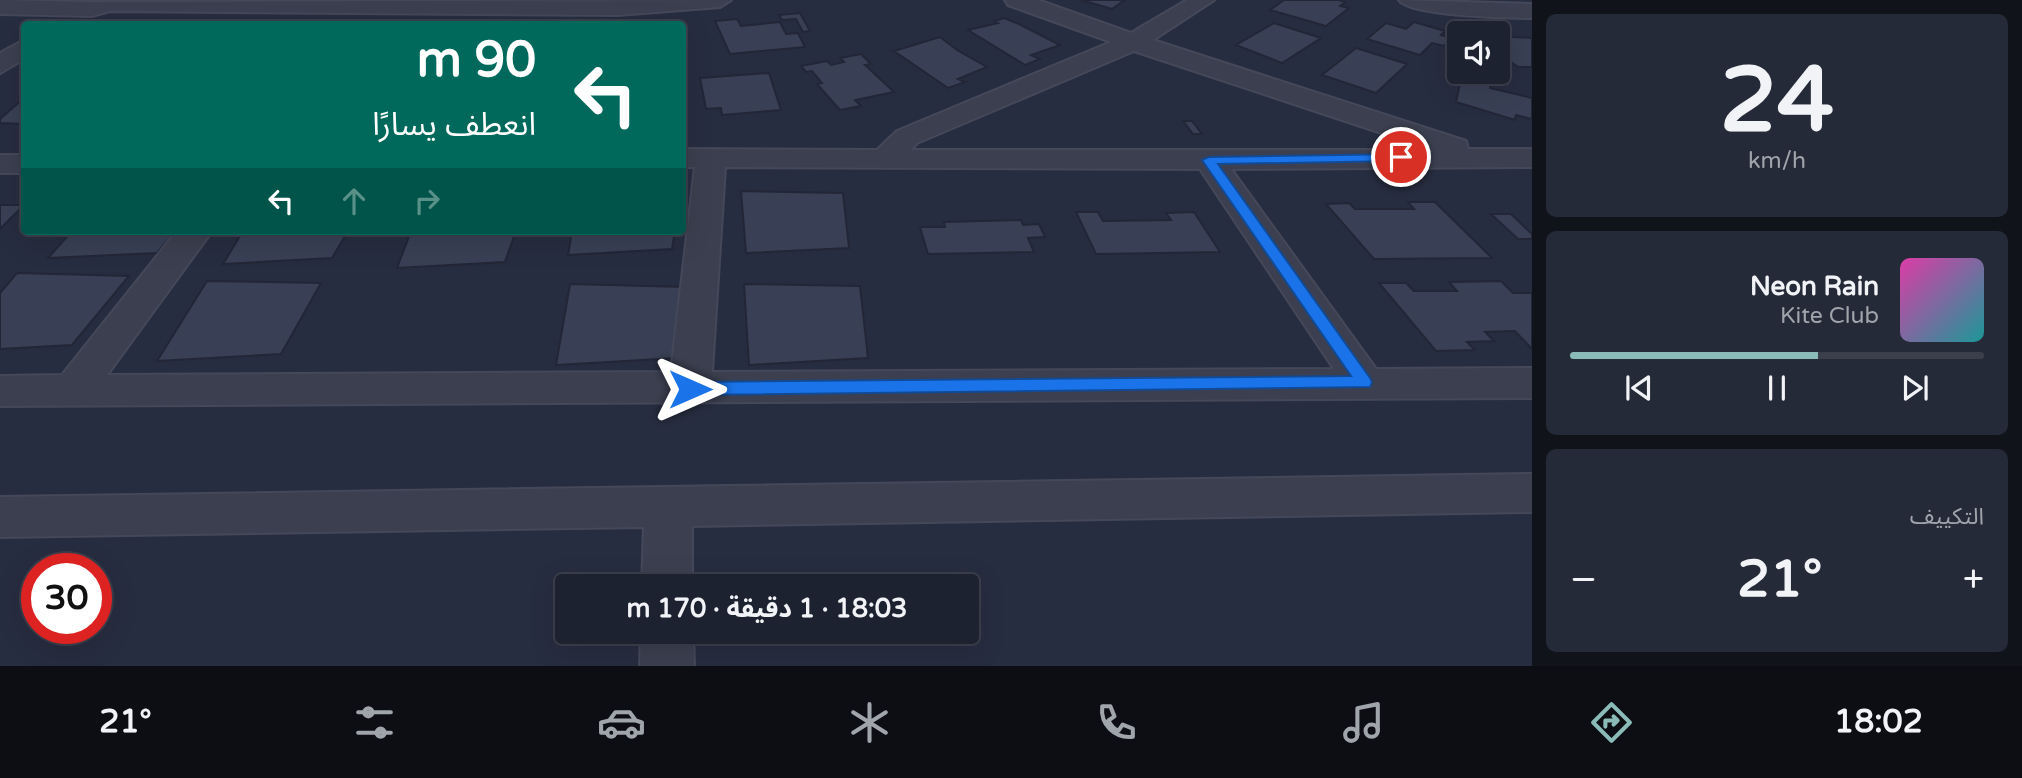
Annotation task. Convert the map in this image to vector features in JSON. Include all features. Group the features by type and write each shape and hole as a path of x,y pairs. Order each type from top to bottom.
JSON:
{"street":[{"path":"0,7 65,10 120,2 398,16 618,8 720,0"},
{"path":"1016,0 1133,42 1484,156"},
{"path":"886,158 894,147 907,137 1133,42 1202,0"},
{"path":"1410,0 1482,11 1532,11"},
{"path":"0,65 21,50"},
{"path":"690,389 697,158 1532,158"},
{"path":"1209,160 1364,382"},
{"path":"0,164 21,164"},
{"path":"74,390 192,235"},
{"path":"0,391 1532,383"},
{"path":"0,517 1532,493"},
{"path":"667,506 667,574"},
{"path":"667,644 667,666"}],"building":[{"path":"1081,0 1125,0 1112,9"},
{"path":"1284,0 1339,0 1345,2 1340,6 1349,8 1326,26 1270,10"},
{"path":"800,13 810,31 803,32 796,19 782,20 779,15"},
{"path":"1004,18 1060,45 1031,55 1040,59 1025,65 968,30 998,23 995,21"},
{"path":"737,19 741,26 780,22 786,34 798,33 805,47 730,54 715,21"},
{"path":"1414,22 1445,31 1441,35 1447,37 1447,43 1444,46 1432,43 1420,55 1367,39 1386,23 1406,29"},
{"path":"1274,23 1321,38 1282,63 1236,45"},
{"path":"940,37 987,67 958,79 965,82 948,88 894,51"},
{"path":"1510,37 1532,38 1532,67 1518,67 1510,61"},
{"path":"1356,48 1407,64 1376,93 1322,75"},
{"path":"861,54 871,64 865,65 894,92 855,100 861,106 840,110 817,84 822,83 812,71 806,72 801,66 827,61 831,65 844,62 840,58"},
{"path":"769,73 781,110 722,115 721,108 706,109 700,78"},
{"path":"1460,84 1491,84 1490,88 1532,98 1532,119 1516,115 1515,120 1456,102"},
{"path":"21,101 21,124 0,123 0,119"},
{"path":"1183,121 1192,121 1202,134 1193,134"},
{"path":"741,191 843,193 849,248 746,253"},
{"path":"1408,202 1435,202 1492,258 1374,259 1326,204 1349,203 1355,209 1414,209"},
{"path":"0,205 21,205 21,208 0,229"},
{"path":"1076,212 1098,212 1103,221 1171,220 1166,213 1194,212 1220,252 1096,254"},
{"path":"1491,214 1511,214 1532,234 1532,239 1518,239"},
{"path":"1021,220 1023,225 1039,224 1045,237 1028,238 1034,252 928,254 920,227 945,227 944,222"},
{"path":"68,235 173,235 157,253 48,258"},
{"path":"241,235 346,235 332,258 223,264"},
{"path":"409,235 515,235 505,262 397,268"},
{"path":"571,235 674,235 672,249 568,255"},
{"path":"17,273 129,276 72,345 0,349 0,293"},
{"path":"207,281 321,283 281,354 157,361"},
{"path":"1501,281 1513,293 1532,293 1532,349 1515,331 1485,332 1494,341 1467,342 1475,350 1436,351 1379,283 1406,283 1414,291 1457,291 1449,282"},
{"path":"570,284 685,287 677,358 556,365"},
{"path":"744,284 860,286 868,358 749,365"}],"route":[{"path":"690,389 1364,382 1209,160 1401,157"}]}
